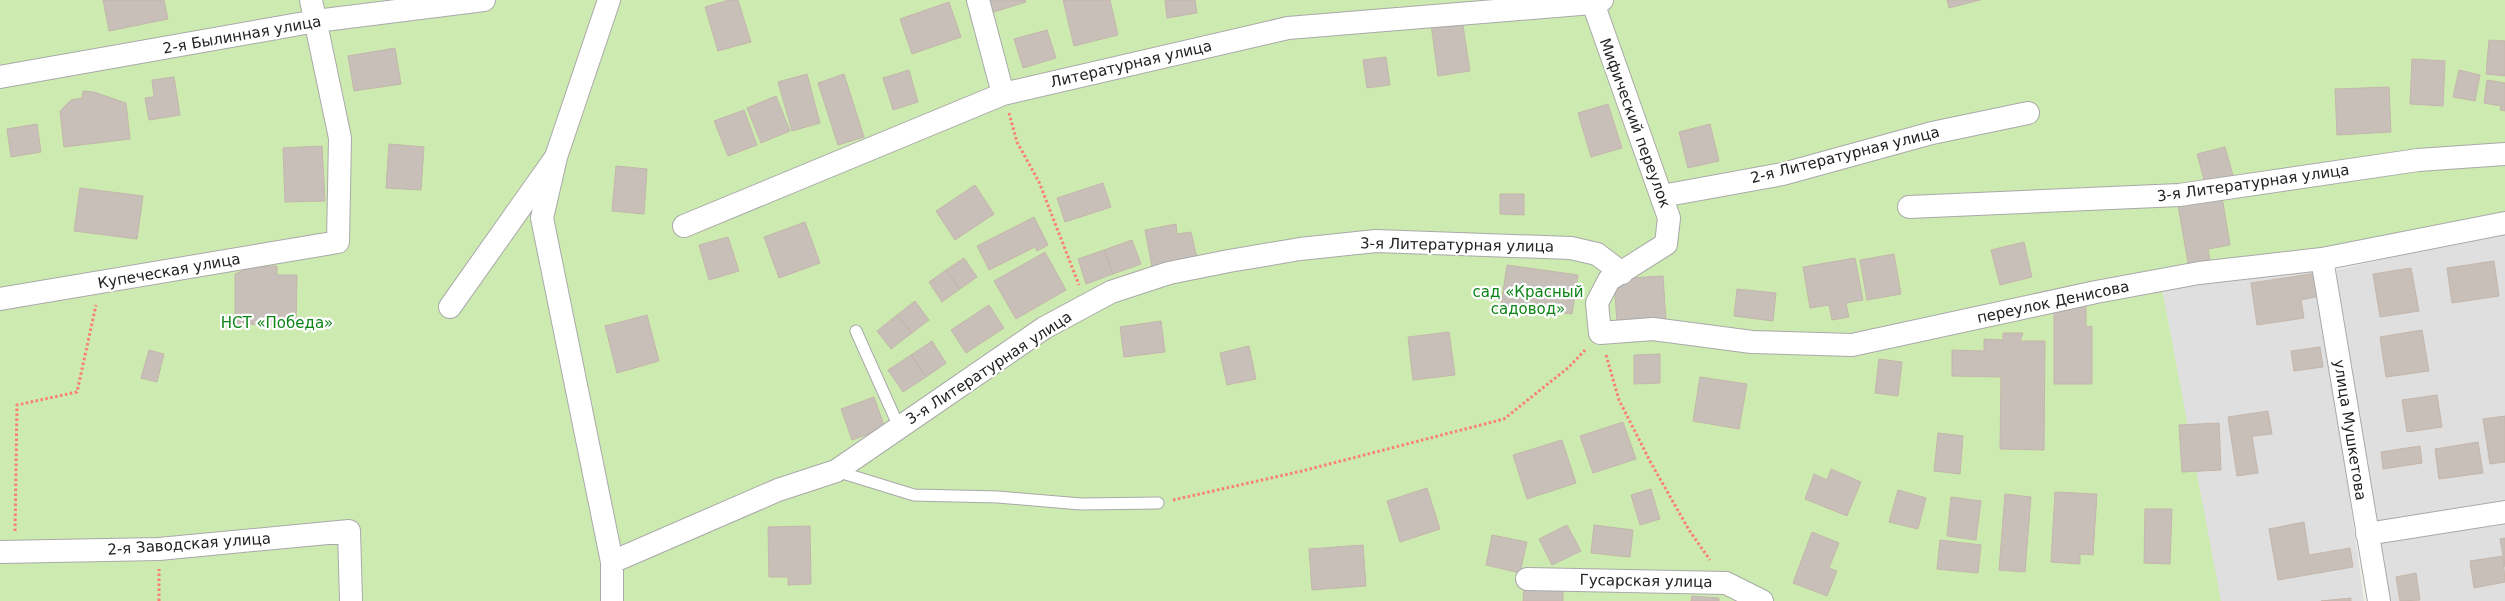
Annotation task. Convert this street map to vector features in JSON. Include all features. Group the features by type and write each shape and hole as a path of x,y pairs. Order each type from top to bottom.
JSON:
{"street":[{"name":"2-я Былинная улица","path":"0,77 314,11 484,0"},
{"path":"609,0 556,157 542,218 612,562 612,601"},
{"path":"978,0 1003,94"},
{"name":"Литературная улица","path":"684,226 1003,94 1288,28 1595,1"},
{"name":"Мифический переулок","path":"1595,1 1669,218 1666,244 1608,280 1598,304 1600,333"},
{"name":"Купеческая улица","path":"0,299 338,242 340,138 314,11"},
{"name":"2-я Литературная улица","path":"1662,196 1783,174 1932,133 2028,113"},
{"name":"3-я Литературная улица","path":"1910,207 2179,195 2418,160 2505,154"},
{"path":"450,307 556,157"},
{"name":"переулок Денисова","path":"1600,333 1653,329 1752,342 1852,345 2096,292 2199,273 2322,259 2505,223"},
{"name":"3-я Литературная улица","path":"612,562 778,490 836,471 1044,328 1111,292 1169,273 1300,249 1376,241 1571,248 1597,254 1622,273"},
{"name":"улица Мушкетова","path":"2322,259 2379,601"},
{"path":"2367,534 2505,512"},
{"name":"2-я Заводская улица","path":"7,552 159,549 349,530 351,601"},
{"name":"Гусарская улица","path":"1526,579 1726,583 1762,601"}],"lane":[{"path":"856,331 899,427"},
{"path":"836,471 914,495 998,497 1081,504 1158,503"}],"path":[{"path":"1003,94 1017,142 1039,182 1087,305"},
{"path":"7,552 16,405 77,392 102,282"},
{"path":"1158,503 1302,470 1504,419 1569,367 1600,333"},
{"path":"1600,333 1619,400 1651,463 1689,530 1726,583"},
{"path":"159,549 159,601"}],"shaded area":[{"path":"2505,232 2505,601 2390,601 2336,270"},
{"path":"2318,264 2364,601 2088,601 2166,284"}],"green space":[{"name":"НСТ «Победа»","path":"0,0 601,0 537,216 608,601 0,601"},
{"name":"сад «Красный садовод»","path":"616,0 2505,0 2505,214 2160,278 2221,601 616,601 550,224 569,137"}],"building":[{"path":"103,0 164,0 168,19 109,31"},
{"path":"729,0 738,0 751,42 718,51 705,7"},
{"path":"987,0 1025,0 1026,2 991,13"},
{"path":"1063,0 1110,0 1118,35 1074,46"},
{"path":"1165,0 1195,0 1197,13 1167,18"},
{"path":"1947,0 1980,0 1949,8"},
{"path":"949,2 961,37 912,54 900,19"},
{"path":"1462,19 1470,71 1438,76 1431,24"},
{"path":"1047,30 1056,58 1023,68 1014,39"},
{"path":"2489,40 2505,41 2505,76 2486,74"},
{"path":"395,48 401,84 354,91 348,56"},
{"path":"1386,57 1390,85 1367,88 1363,60"},
{"path":"2412,59 2445,61 2443,106 2410,104"},
{"path":"909,70 918,102 893,110 883,78"},
{"path":"2459,70 2480,75 2475,101 2453,97"},
{"path":"807,74 820,123 792,131 778,82"},
{"path":"844,74 864,137 838,145 818,83"},
{"path":"174,77 180,115 149,120 145,98 154,97 152,80"},
{"path":"2487,80 2505,83 2505,111 2500,110 2501,106 2484,103"},
{"path":"2389,87 2391,132 2337,135 2335,89"},
{"path":"83,91 94,92 126,103 130,139 64,147 60,111 71,100 82,98"},
{"path":"776,96 790,131 761,143 747,108"},
{"path":"1608,104 1622,148 1591,157 1578,113"},
{"path":"744,110 757,145 728,156 714,121"},
{"path":"37,124 41,152 11,157 7,129"},
{"path":"1710,124 1719,161 1688,168 1679,132"},
{"path":"389,144 424,147 421,190 386,188"},
{"path":"322,146 325,201 285,202 283,148"},
{"path":"2225,147 2234,179 2206,187 2197,154"},
{"path":"616,166 647,169 644,214 612,211"},
{"path":"1103,183 1111,207 1065,222 1057,198"},
{"path":"975,185 994,214 955,240 936,211"},
{"path":"80,188 143,196 137,239 74,231"},
{"path":"1500,194 1524,194 1524,215 1500,214"},
{"path":"2222,197 2230,245 2208,249 2211,266 2189,269 2178,205"},
{"path":"1034,217 1048,245 1037,251 1035,247 989,270 977,246"},
{"path":"805,222 820,263 779,278 764,237"},
{"path":"1176,224 1177,234 1191,232 1197,258 1152,267 1145,230"},
{"path":"728,237 739,271 709,280 699,245"},
{"path":"1132,240 1141,264 1113,274 1104,250"},
{"path":"2024,242 2032,277 2000,285 1991,250"},
{"path":"1104,250 1113,274 1086,284 1078,259"},
{"path":"1045,252 1066,290 1016,319 994,281"},
{"path":"1894,254 1901,294 1867,300 1860,260"},
{"path":"964,258 977,277 960,289 946,270"},
{"path":"1855,258 1863,300 1846,303 1849,317 1832,320 1829,305 1810,308 1803,267"},
{"path":"2494,261 2499,296 2452,303 2447,268"},
{"path":"1507,265 1578,275 1572,314 1530,308 1529,316 1500,312"},
{"path":"277,266 277,275 297,275 296,325 235,324 235,274 252,267"},
{"path":"2411,268 2419,311 2380,317 2373,274"},
{"path":"946,270 960,289 942,302 929,282"},
{"path":"2317,273 2320,296 2301,300 2304,318 2257,325 2251,283"},
{"path":"1663,276 1666,321 1617,324 1614,279"},
{"path":"1737,289 1776,293 1773,321 1734,316"},
{"path":"915,301 929,320 912,333 897,315"},
{"path":"2054,304 2086,304 2086,327 2092,326 2092,384 2054,384"},
{"path":"989,305 1004,328 966,353 951,330"},
{"path":"647,315 659,361 617,373 605,326"},
{"path":"897,315 912,333 891,349 877,331"},
{"path":"1161,321 1165,352 1124,357 1120,327"},
{"path":"2422,330 2429,371 2386,377 2380,337"},
{"path":"1449,332 1455,375 1413,380 1408,337"},
{"path":"2003,333 2023,333 2020,341 2045,341 2044,450 2000,449 2001,377 1952,376 1952,350 1984,351 1984,339 2003,340"},
{"path":"932,341 946,363 926,377 911,355"},
{"path":"1249,346 1256,379 1227,385 1220,353"},
{"path":"2320,347 2323,367 2294,371 2291,351"},
{"path":"149,350 164,354 157,382 141,378"},
{"path":"1660,354 1660,383 1634,384 1634,355"},
{"path":"911,355 926,377 903,392 888,370"},
{"path":"1879,359 1902,362 1898,396 1875,393"},
{"path":"1700,377 1747,384 1739,429 1693,421"},
{"path":"2437,395 2442,427 2407,432 2402,400"},
{"path":"874,397 885,428 852,440 841,409"},
{"path":"2268,411 2272,434 2252,436 2258,473 2237,476 2228,417"},
{"path":"2505,416 2505,462 2490,464 2483,419"},
{"path":"1623,422 1636,459 1593,473 1580,436"},
{"path":"2219,423 2221,470 2182,472 2179,425"},
{"path":"1938,433 1963,436 1960,474 1934,471"},
{"path":"1562,440 1576,483 1527,499 1513,455"},
{"path":"2478,442 2483,473 2439,479 2435,449"},
{"path":"2420,446 2422,463 2383,469 2381,452"},
{"path":"1831,469 1861,482 1847,516 1805,499 1814,474 1827,480"},
{"path":"1427,488 1440,529 1400,542 1387,501"},
{"path":"1651,489 1660,519 1640,525 1631,495"},
{"path":"1898,490 1926,498 1918,529 1889,522"},
{"path":"2055,492 2097,494 2093,555 2080,554 2080,564 2051,562"},
{"path":"2005,494 2031,497 2025,572 1999,570"},
{"path":"1951,497 1981,501 1976,540 1947,536"},
{"path":"2145,509 2172,509 2170,564 2144,563"},
{"path":"2304,522 2309,555 2350,548 2353,567 2278,580 2269,529"},
{"path":"1567,525 1581,551 1552,565 1539,539"},
{"path":"1594,525 1633,530 1630,557 1591,553"},
{"path":"810,526 811,584 788,585 788,577 769,577 768,527"},
{"path":"1812,532 1839,543 1829,568 1837,571 1827,596 1793,583"},
{"path":"1492,535 1527,542 1520,573 1486,565"},
{"path":"2505,538 2505,567 2500,539"},
{"path":"1940,540 1981,545 1978,573 1937,569"},
{"path":"1363,545 1366,586 1312,590 1309,549"},
{"path":"2503,556 2505,582 2474,588 2470,561"},
{"path":"2416,573 2420,600 2400,601 2396,577"},
{"path":"1524,589 1563,591 1563,601 1523,601"},
{"path":"1692,596 1719,598 1719,601 1691,601"},
{"path":"2351,598 2351,601 2321,601"}]}
